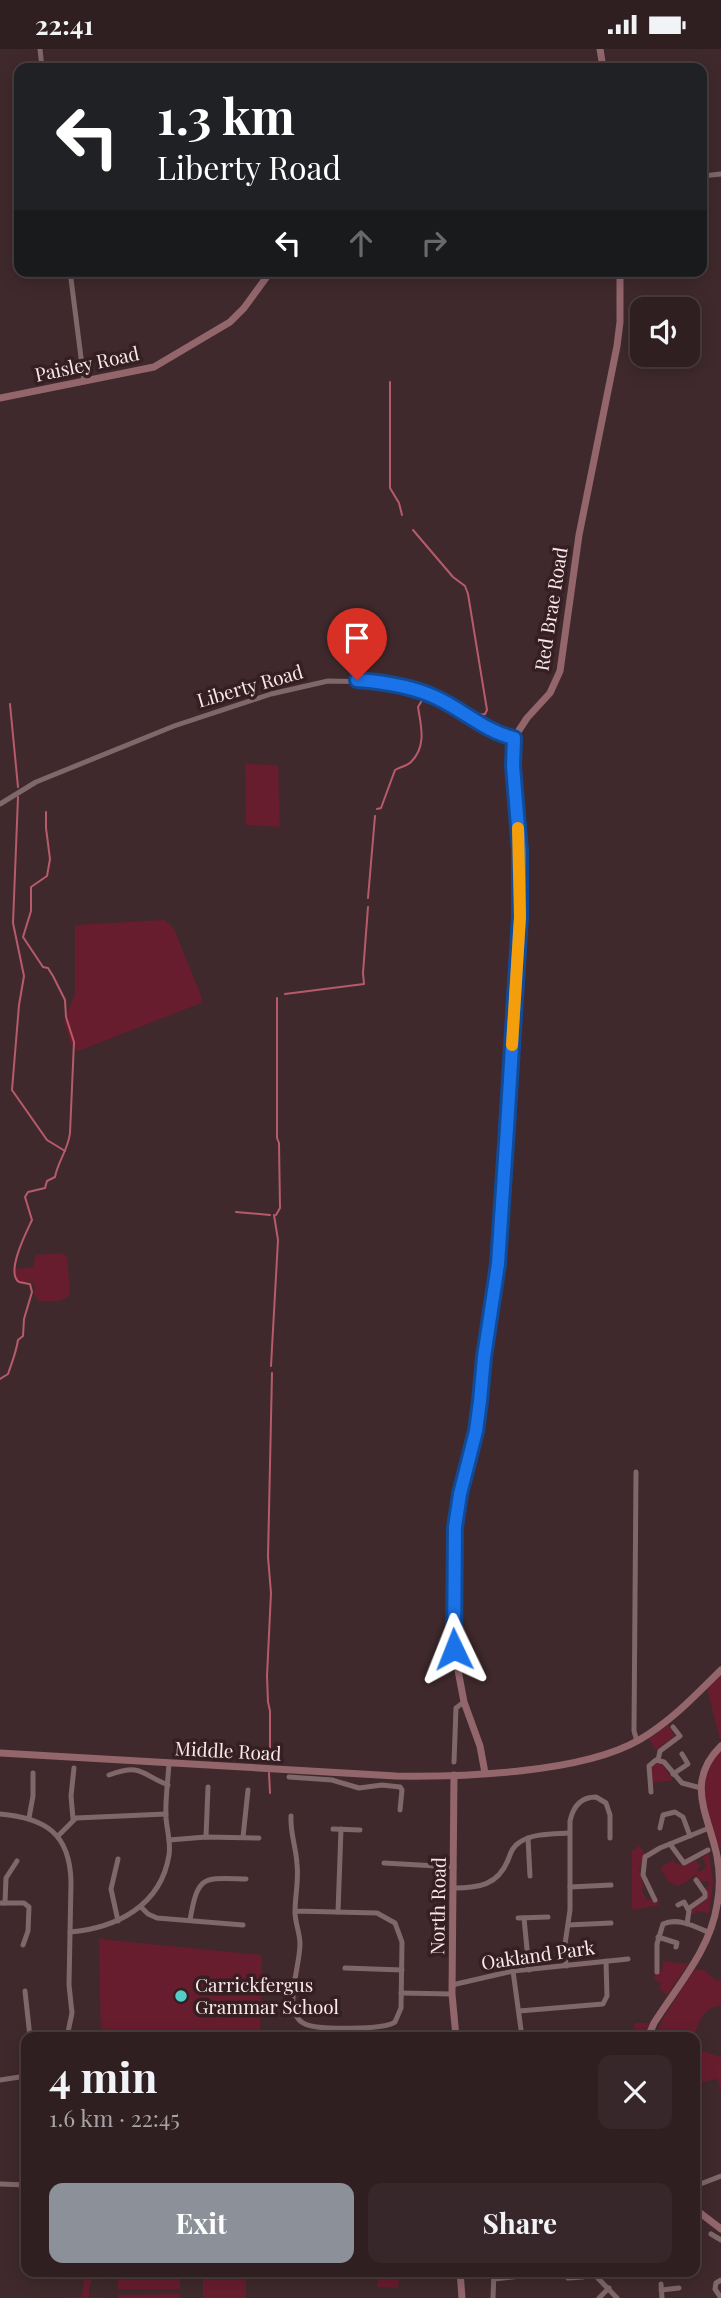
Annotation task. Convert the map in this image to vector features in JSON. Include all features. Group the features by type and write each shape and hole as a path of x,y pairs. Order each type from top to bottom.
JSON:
{"street":[{"path":"71,277 83,381"},
{"name":"Paisley Road","path":"0,398 154,367 214,334 230,322 267,277"},
{"name":"Red Brae Road","path":"514,738 527,718 550,693 562,663 579,535 617,346 620,277"},
{"name":"Liberty Road","path":"0,804 36,782 174,726 271,694 328,681 381,682 423,692 492,730 514,738"},
{"path":"485,1773 480,1745 464,1702 457,1670 453,1637 455,1527 478,1419 498,1264 520,917 520,851 513,766 514,738"},
{"path":"636,1472 634,1731 637,1741"},
{"name":"Middle Road","path":"0,1753 359,1774 454,1775 519,1770 590,1758 637,1741 683,1707 721,1670"},
{"path":"454,1762 456,1708 464,1702"},
{"path":"658,1760 660,1750 680,1736 673,1727"},
{"path":"650,2032 701,1951 710,1933 718,1904 717,1858 702,1803 701,1788 708,1762 721,1746"},
{"path":"673,1774 688,1764 682,1754"},
{"path":"661,1784 650,1789 649,1766 658,1760 664,1762 686,1785 701,1788"},
{"path":"70,1932 118,1921 141,1907 152,1895 169,1856 166,1814 169,1763"},
{"path":"73,1819 71,1796 74,1768"},
{"path":"109,1775 124,1770 141,1771 167,1785"},
{"path":"29,1818 33,1773"},
{"path":"359,1774 359,1788"},
{"name":"North Road","path":"454,1775 452,1994 456,2032"},
{"path":"289,1777 332,1780 359,1788 382,1785 401,1787 400,1810"},
{"path":"206,1837 208,1787"},
{"path":"243,1837 248,1790"},
{"path":"566,1966 570,1910 569,1833 571,1817 578,1803 596,1797 604,1801 608,1807 610,1837"},
{"path":"660,1828 662,1816 671,1812 679,1814 690,1836"},
{"path":"0,1814 29,1818 58,1836 65,1847 70,1866 69,1985 72,2013 68,2032"},
{"path":"58,1836 73,1819 166,1814"},
{"path":"291,1817 290,1833 298,1867 295,1911 300,1943 292,2004 296,2015 302,2022 315,2027 386,2027 395,2022 398,2018 401,1993 401,1935 392,1921 377,1913 295,1911"},
{"path":"655,1901 643,1878 642,1863 647,1855 709,1828"},
{"path":"333,1829 360,1830"},
{"path":"338,1912 341,1829"},
{"path":"454,1888 484,1885 495,1880 514,1846 528,1837 569,1833"},
{"path":"169,1840 206,1837 259,1838"},
{"path":"528,1837 530,1875"},
{"path":"670,1845 683,1863 708,1850"},
{"path":"698,1857 703,1865"},
{"path":"118,1859 111,1889 118,1921"},
{"path":"17,1861 6,1878 2,1903 24,1903 30,1908 28,1931 23,1945"},
{"path":"384,1863 454,1867"},
{"path":"190,1920 196,1891 201,1883 215,1878 246,1879"},
{"path":"688,1909 704,1899 705,1894 696,1880"},
{"path":"702,1887 708,1883"},
{"path":"570,1887 611,1885"},
{"path":"678,1905 684,1902 688,1909 687,1924"},
{"path":"141,1907 157,1918 243,1925"},
{"path":"529,1969 521,1918 548,1917"},
{"path":"657,1972 658,1937 661,1926 666,1922 687,1924 710,1933"},
{"path":"568,1925 611,1923"},
{"path":"658,1937 677,1943"},
{"name":"Oakland Park","path":"452,1985 513,1971 628,1959"},
{"path":"519,2011 603,2004 606,1998 606,1961"},
{"path":"345,1968 402,1969"},
{"path":"513,1971 521,2032"},
{"path":"25,1991 29,2032"},
{"path":"401,1993 452,1994"},
{"path":"0,2080 21,2076"},
{"path":"700,2183 721,2176"},
{"path":"0,2184 21,2185"},
{"path":"700,2213 721,2229 716,2237"},
{"path":"460,2277 462,2298"},
{"path":"493,2298 494,2279 512,2277"},
{"path":"597,2277 617,2298"},
{"path":"721,2280 715,2287 721,2298"},
{"path":"662,2298 661,2287 679,2288"},
{"path":"599,2298 609,2288"}],"shaded area":[{"path":"245,764 278,765 280,827 246,825"},
{"path":"165,920 174,929 202,998 201,1003 78,1051 71,1045 64,1022 75,994 75,925"},
{"path":"62,1253 67,1256 70,1293 64,1299 40,1301 34,1295 35,1287 32,1282 16,1282 14,1269 33,1267 36,1255"},
{"path":"721,1675 721,1738 720,1739 707,1689"},
{"path":"668,1725 675,1736 656,1750 649,1739"},
{"path":"721,1750 721,1846 716,1848 705,1786 713,1762"},
{"path":"657,1762 662,1764 673,1780 653,1783 651,1766"},
{"path":"639,1846 645,1854 639,1871 644,1887 641,1890 647,1900 657,1901 659,1905 632,1910 632,1851"},
{"path":"709,1853 713,1883 709,1913 696,1911 692,1914 692,1909 706,1900 706,1888 710,1884 708,1881 701,1882 696,1875 679,1886 669,1882 661,1870 662,1866 673,1860 677,1865 684,1866 695,1860 701,1866 697,1869 699,1872 707,1867 702,1858"},
{"name":"Carrickfergus Grammar School","path":"99,1939 262,1955 260,2032 101,2032"},
{"path":"663,1961 688,1964 667,1995 659,1988 661,1984 654,1978 655,1973 662,1972"},
{"path":"694,1970 704,1970 715,1980 721,1981 721,2005 706,2012 696,2032 656,2032"},
{"path":"635,2023 650,2023 646,2032 632,2032"},
{"path":"700,2051 721,2057 721,2092 718,2079 700,2082"},
{"path":"57,2277 112,2277 92,2280 89,2297 112,2298 57,2298 82,2297 84,2280 57,2280"},
{"path":"118,2277 180,2277 180,2289 118,2289"},
{"path":"203,2277 246,2277 246,2298 203,2298"},
{"path":"378,2277 399,2277 398,2288 377,2287"},
{"path":"180,2294 180,2298 118,2298 118,2295"}],"waterway":[{"path":"390,382 390,488 399,503 402,515"},
{"path":"413,530 453,577 465,586 468,594 487,710 485,714 477,715"},
{"path":"377,809 381,808 395,770 408,765 416,756 422,736 418,707 424,697 427,697"},
{"path":"10,704 18,787"},
{"path":"442,704 465,718"},
{"path":"18,797 13,923 24,976 12,1090 47,1140 65,1151"},
{"path":"0,1379 8,1374 18,1340 23,1336 24,1319 32,1292 30,1284 19,1282 14,1270 18,1252 32,1220 25,1197 28,1192 45,1188 47,1181 55,1177 70,1133 74,1042 66,1017 65,1000 48,968 43,967 23,937 31,911 31,887 47,876 50,859 46,812"},
{"path":"368,898 375,816"},
{"path":"285,994 364,984 368,907"},
{"path":"276,1215 280,1208 277,998"},
{"path":"236,1212 270,1215"},
{"path":"271,1366 278,1240 274,1215"},
{"path":"270,1755 267,1676 271,1593 268,1557 272,1373"},
{"path":"269,1773 270,1793"}],"slow traffic":[{"path":"512,1045 520,917 518,828"}],"place":[{"name":"Carrickfergus Grammar School","path":"181,1996"}],"route":[{"path":"357,680 381,682 423,692 492,730 514,738 514,791 521,879 507,1128 498,1264 476,1431 460,1494 455,1527 454,1649"}]}
